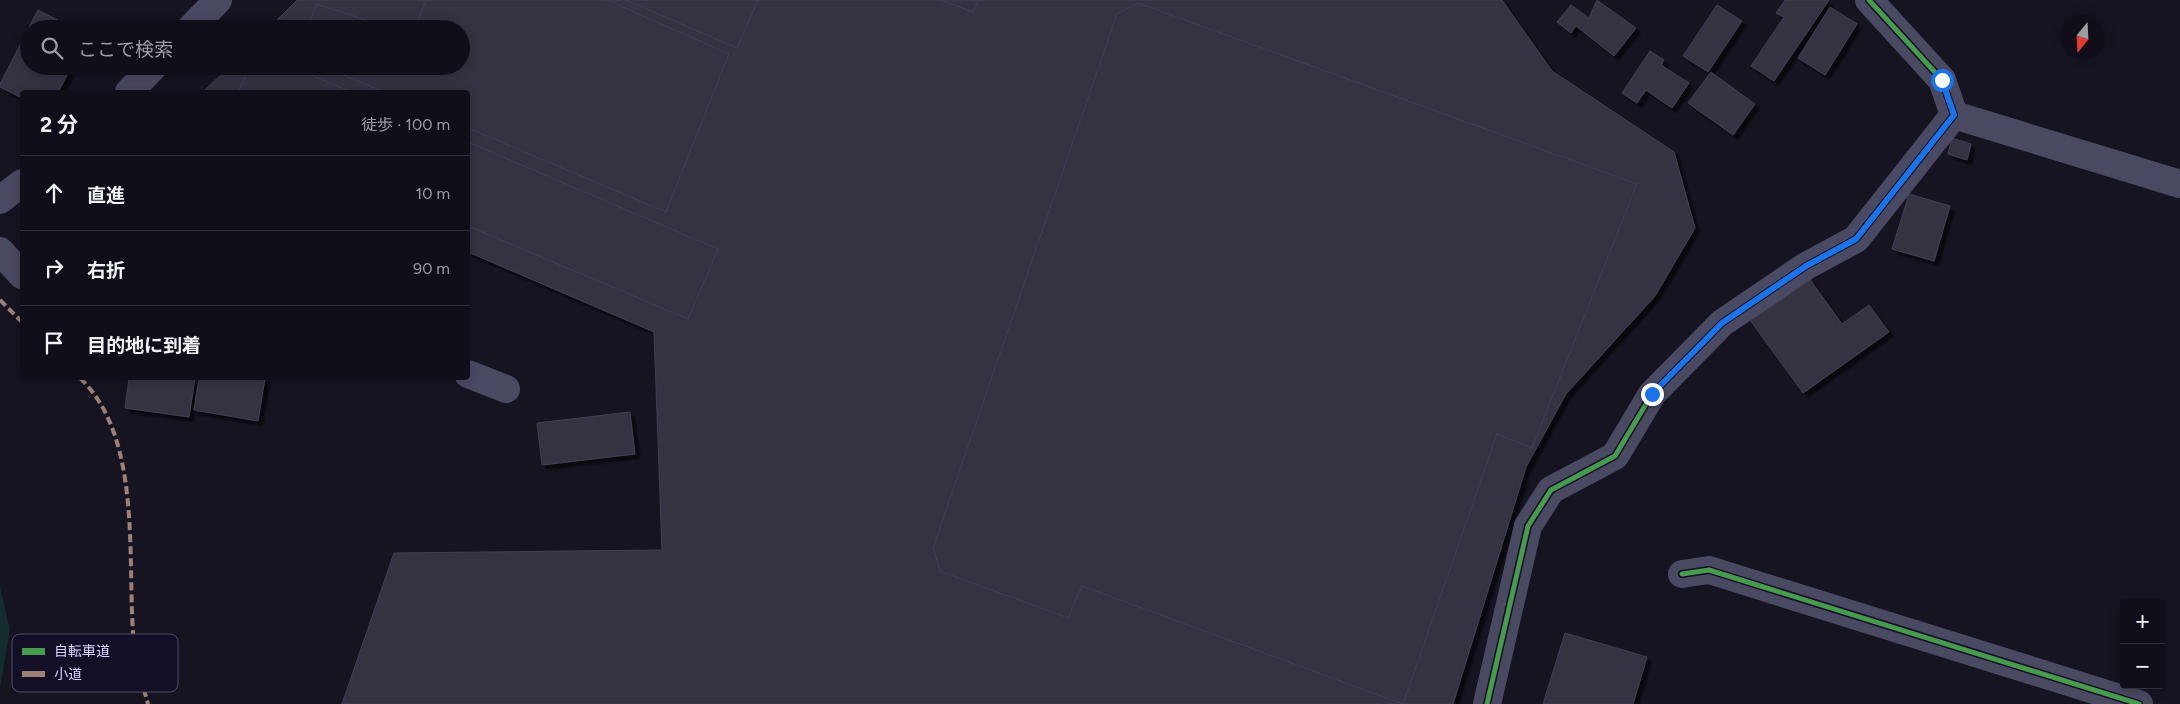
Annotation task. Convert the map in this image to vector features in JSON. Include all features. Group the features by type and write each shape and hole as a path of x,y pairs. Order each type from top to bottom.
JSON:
{"street":[{"path":"199,20 218,0"},
{"path":"1869,0 1942,80 1954,115"},
{"path":"131,90 145,75"},
{"path":"1954,115 2180,184"},
{"path":"1488,704 1528,526 1551,490 1615,456 1652,394 1722,323 1806,266 1856,239 1954,115"},
{"path":"0,200 20,185"},
{"path":"0,251 20,273"},
{"path":"470,375 506,389"},
{"path":"1682,574 1709,570 2139,704"}],"green space":[{"path":"0,587 10,630 0,688"}],"building":[{"path":"297,0 1502,0 1552,71 1674,152 1695,228 1655,296 1566,394 1526,467 1453,704 342,704 394,553 662,550 654,332 470,253 470,90 205,90 221,75 470,75 470,20 277,20"},
{"path":"426,0 607,0 729,54 666,212 470,129 470,90 379,90 343,75 470,75 470,20 418,20"},
{"path":"626,0 758,0 737,48"},
{"path":"941,0 978,0 973,12"},
{"path":"1597,0 1636,28 1614,56 1576,26 1571,33 1557,22 1571,5 1589,18"},
{"path":"1785,0 1829,0 1774,81 1751,66 1784,17 1776,13"},
{"path":"1138,3 1637,184 1532,448 1497,434 1403,704 1082,586 1068,618 940,571 933,548 1117,14"},
{"path":"317,4 366,20 310,20"},
{"path":"1717,5 1742,21 1708,72 1683,56"},
{"path":"1830,7 1857,24 1825,75 1798,58"},
{"path":"38,10 57,20 33,20"},
{"path":"20,45 20,75 67,75 59,90 20,90 20,97 0,87"},
{"path":"1650,51 1664,60 1661,65 1689,83 1672,108 1646,90 1637,103 1622,93"},
{"path":"1711,72 1755,104 1733,135 1688,103"},
{"path":"246,75 311,75 346,90 239,90"},
{"path":"1952,138 1971,144 1967,160 1948,154"},
{"path":"470,143 718,249 688,319 470,227"},
{"path":"1909,194 1950,206 1934,261 1892,249"},
{"path":"1809,278 1842,324 1869,305 1889,332 1803,393 1750,320"},
{"path":"129,380 195,380 189,417 125,408"},
{"path":"199,380 265,380 258,421 194,410"},
{"path":"630,412 635,454 542,465 537,423"},
{"path":"1565,633 1647,657 1633,704 1543,704"}],"marked path":[{"path":"0,300 20,320"},
{"path":"82,380 100,404 114,434 123,468 128,504 134,634"},
{"path":"145,692 148,704"}],"cycle path":[{"path":"1487,704 1528,526 1551,490 1615,456 1652,394 1722,323 1806,266 1856,239 1954,115 1942,80 1869,0"},
{"path":"1682,574 1709,570 2139,704"}],"route":[{"path":"1652,394 1722,323 1806,266 1856,239 1954,115 1942,80"}]}
